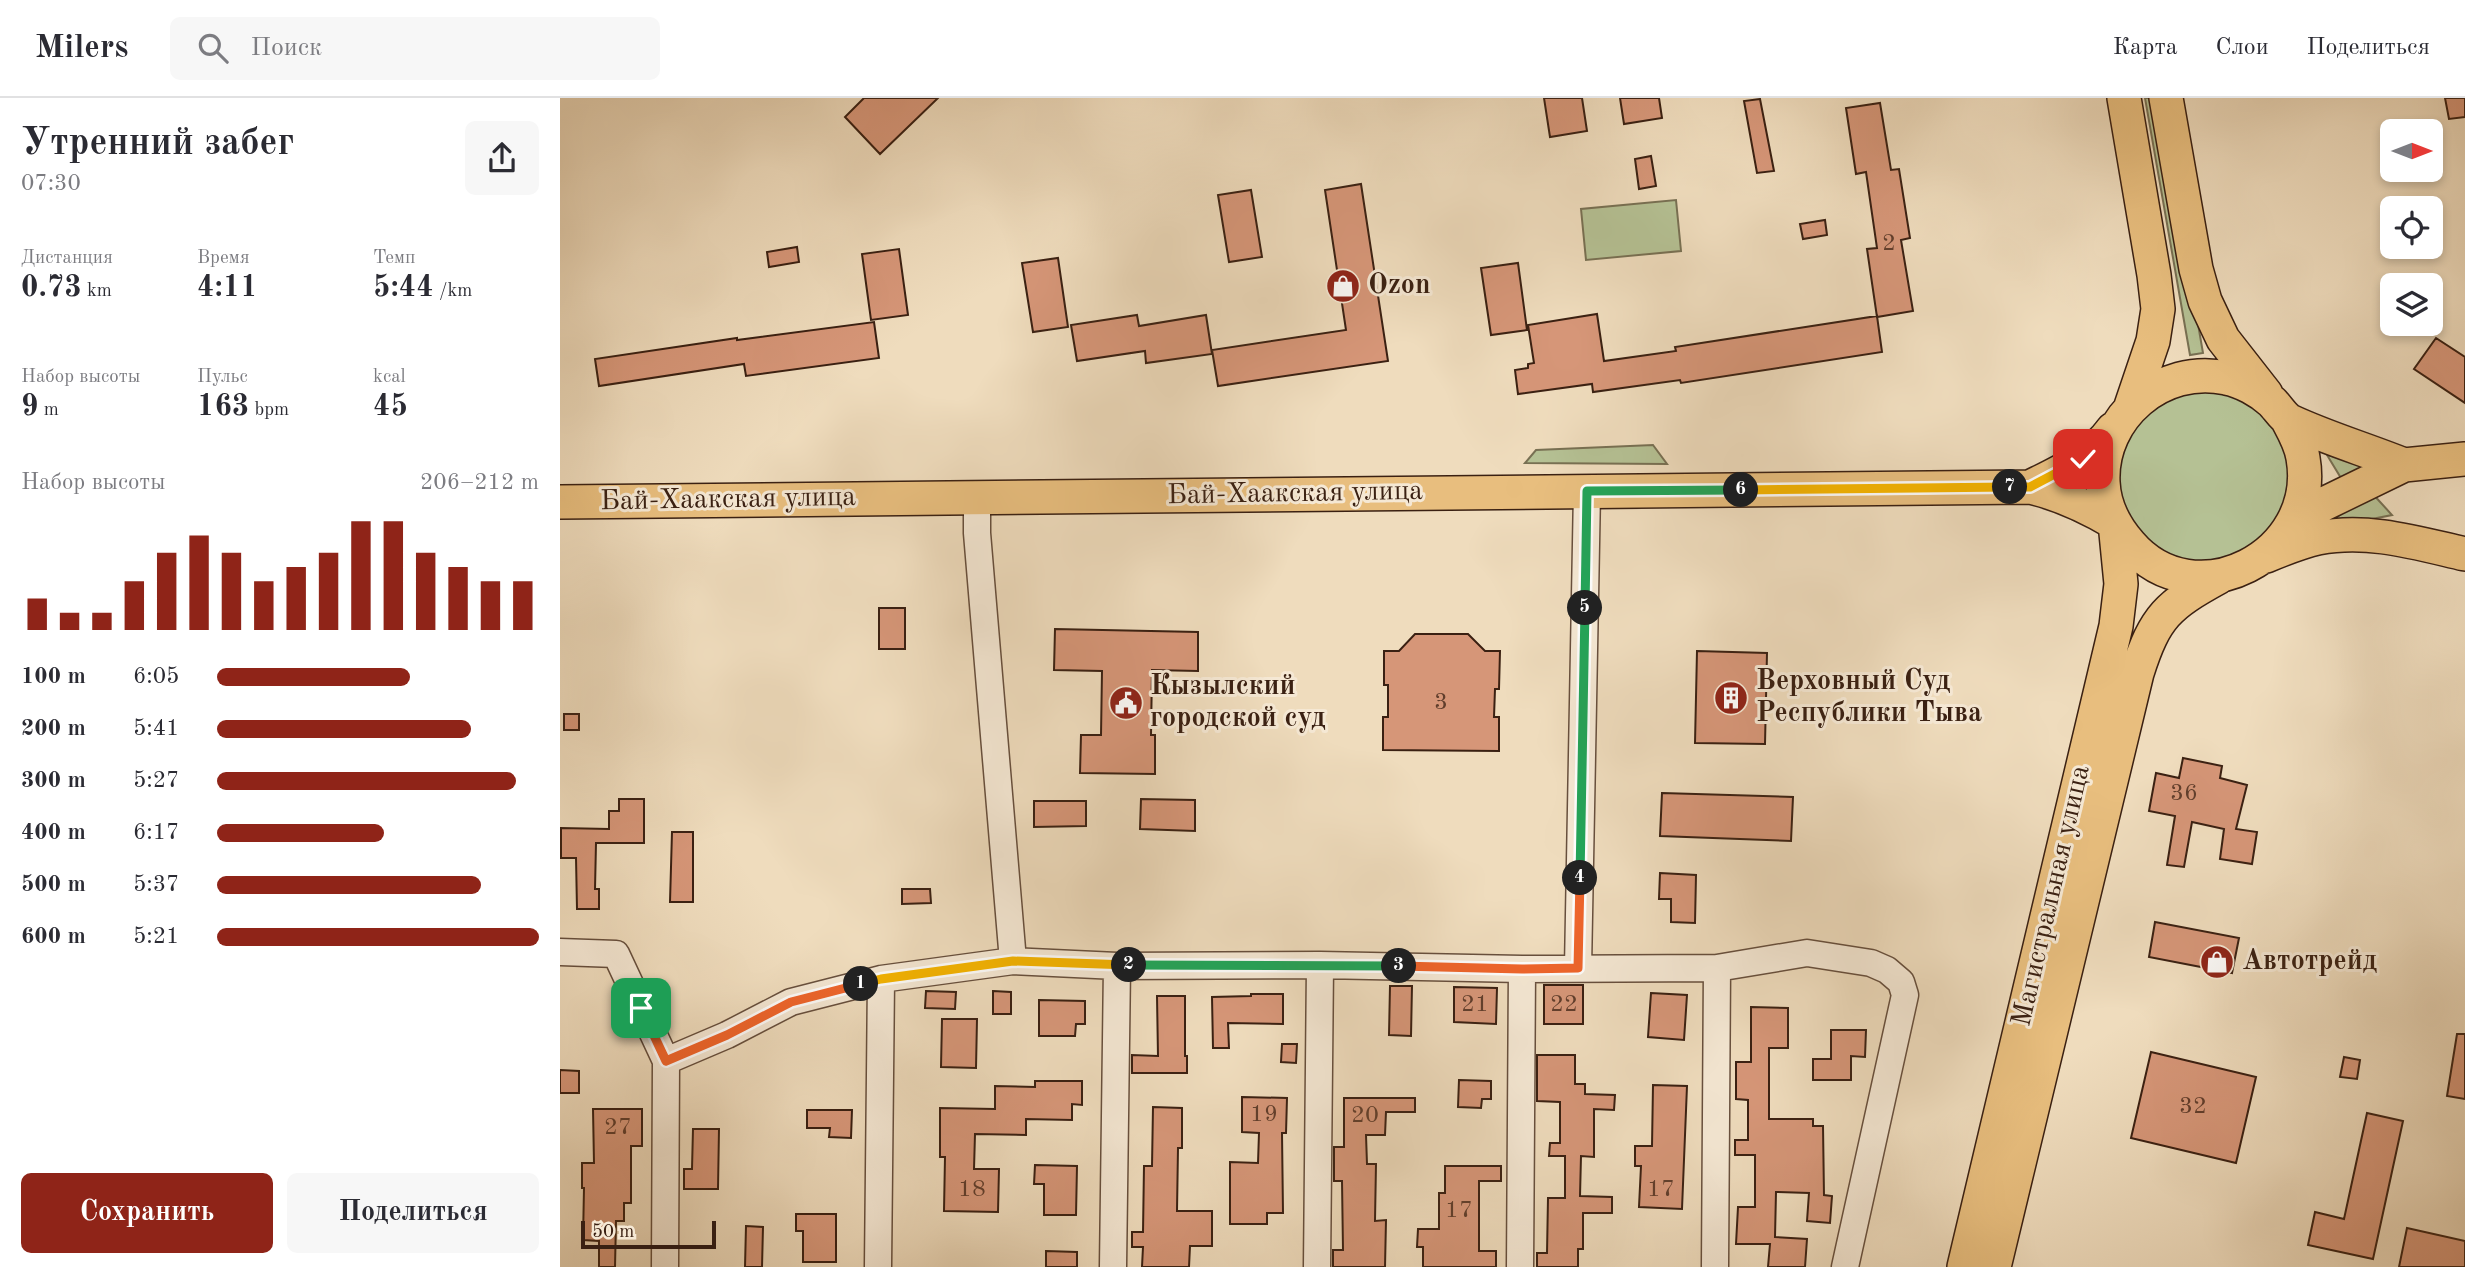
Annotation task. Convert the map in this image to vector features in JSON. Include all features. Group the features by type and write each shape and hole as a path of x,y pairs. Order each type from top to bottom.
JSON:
{"main road":[{"path":"2124,98 2158,309 2153,341 2126,413 2110,439 2104,460 2103,482 2115,523 2135,550 2167,570 2185,576 2204,577 2246,568 2266,556 2317,539 2356,534 2399,539 2465,554"},
{"path":"2166,98 2196,269 2205,301 2223,339 2279,410 2298,441 2303,459 2305,477 2295,518 2283,539 2266,556"},
{"path":"2126,413 2151,390 2175,379 2200,375 2226,378 2250,387 2279,410 2404,465"},
{"name":"Бай-Хаакская улица","path":"2030,487 2083,459 2102,444 2126,413"},
{"path":"2295,518 2404,465 2465,459"},
{"name":"Бай-Хаакская улица","path":"560,502 2030,487 2079,504 2115,523"},
{"name":"Магистральная улица","path":"1964,1267 2116,626 2121,584 2115,523"},
{"name":"Магистральная улица","path":"1994,1267 2140,661 2153,631 2176,602 2223,575"}],"street":[{"path":"1578,968 1587,491"},
{"path":"976,498 1013,961"},
{"path":"560,952 616,954 666,1061 665,1267"},
{"path":"666,1061 727,1035 791,1002 881,979 1013,961 1117,965 1717,968 1807,953 1871,963 1887,970 1900,982 1905,995 1846,1267"},
{"path":"1114,1267 1117,965"},
{"path":"1317,1267 1320,965"},
{"path":"1715,1267 1717,968"},
{"path":"1520,1267 1522,969"},
{"path":"878,1267 881,979"}],"green space":[{"path":"2145,98 2159,98 2203,353 2190,355"},
{"path":"1676,200 1681,251 1586,260 1581,209"},
{"path":"2204,387 2238,394 2266,413 2285,441 2292,475 2285,509 2266,537 2238,556 2204,563 2170,556 2142,537 2123,509 2116,475 2123,441 2142,413 2170,394"},
{"path":"1653,445 1667,464 1525,463 1536,450"},
{"path":"2327,455 2383,466 2341,478"},
{"path":"2371,492 2392,515 2321,529"}],"building":[{"path":"864,98 938,98 880,154 845,117"},
{"path":"1544,98 1582,98 1587,131 1550,137"},
{"path":"1620,98 1659,98 1662,118 1624,124"},
{"path":"2445,98 2465,98 2465,117 2449,119"},
{"path":"1760,99 1774,171 1757,173 1744,101"},
{"path":"1880,103 1891,170 1899,169 1910,238 1901,240 1913,311 1877,317 1867,249 1877,248 1866,172 1856,174 1846,108"},
{"path":"1651,156 1656,186 1639,189 1635,159"},
{"path":"1361,184 1388,361 1218,386 1212,350 1346,330 1325,190"},
{"path":"1251,190 1262,257 1229,262 1218,195"},
{"path":"1825,220 1827,235 1803,239 1800,224"},
{"path":"797,247 799,262 769,267 767,252"},
{"path":"899,249 908,315 871,320 862,254"},
{"path":"1058,258 1068,327 1033,332 1022,263"},
{"path":"1518,263 1527,330 1491,335 1481,268"},
{"path":"1597,314 1604,361 1676,351 1675,347 1877,316 1882,352 1681,383 1680,380 1593,392 1592,384 1518,394 1515,370 1528,368 1528,364 1534,363 1528,325"},
{"path":"1137,315 1139,326 1206,315 1212,354 1146,363 1145,351 1077,361 1071,325"},
{"path":"874,322 879,358 746,376 744,364 599,386 595,359 737,338"},
{"path":"2436,338 2465,357 2465,403 2414,369"},
{"path":"879,608 905,608 905,649 879,649"},
{"name":"Кызылский городской суд","path":"1055,629 1198,632 1198,671 1152,670 1151,735 1155,735 1155,774 1080,773 1081,735 1101,735 1102,671 1054,670"},
{"path":"1415,634 1468,634 1485,651 1500,651 1499,689 1495,689 1494,717 1499,717 1499,751 1383,750 1383,717 1388,717 1384,651 1399,651"},
{"name":"Верховный Суд Республики Тыва","path":"1697,651 1767,653 1765,744 1695,743"},
{"path":"564,714 579,714 579,730 564,730"},
{"path":"2183,758 2222,766 2220,778 2247,785 2236,829 2257,832 2252,864 2220,859 2224,829 2192,822 2184,867 2167,865 2175,816 2149,811 2156,773 2179,778"},
{"path":"1662,793 1793,797 1791,841 1660,836"},
{"path":"619,799 644,799 644,843 596,843 595,889 599,889 599,909 577,909 576,858 561,858 561,828 609,829 609,811 619,811"},
{"path":"1141,799 1195,800 1195,831 1140,829"},
{"path":"1034,801 1086,801 1086,826 1034,827"},
{"path":"672,832 693,832 693,902 670,902"},
{"path":"1660,873 1696,875 1695,923 1671,922 1671,899 1659,899"},
{"path":"902,889 930,889 931,903 902,904"},
{"path":"2155,922 2239,938 2232,973 2149,957"},
{"path":"1544,985 1583,985 1583,1024 1544,1024"},
{"path":"1390,986 1412,986 1411,1036 1389,1035"},
{"path":"1454,987 1497,988 1496,1024 1454,1022"},
{"path":"926,991 956,992 955,1009 925,1008"},
{"path":"993,991 1011,992 1011,1014 993,1014"},
{"path":"1651,993 1687,995 1684,1040 1648,1037"},
{"path":"1283,994 1283,1024 1228,1023 1229,1048 1213,1048 1212,997"},
{"path":"1157,996 1185,996 1187,1073 1132,1073 1132,1055 1158,1056"},
{"path":"1039,1000 1085,1001 1085,1024 1076,1024 1075,1036 1039,1036"},
{"path":"1751,1007 1788,1008 1788,1048 1769,1048 1769,1119 1813,1119 1813,1126 1823,1126 1824,1195 1832,1196 1830,1223 1807,1221 1809,1193 1776,1192 1775,1237 1807,1239 1805,1267 1768,1267 1770,1244 1736,1244 1738,1207 1755,1207 1755,1155 1735,1155 1735,1140 1748,1140 1748,1100 1736,1099 1736,1062 1751,1062"},
{"path":"942,1019 977,1019 976,1068 941,1067"},
{"path":"1831,1030 1866,1030 1865,1057 1851,1056 1851,1080 1813,1080 1813,1059 1831,1059"},
{"path":"2457,1034 2465,1034 2465,1099 2447,1096"},
{"path":"1282,1044 1297,1044 1296,1063 1281,1062"},
{"path":"2151,1052 2256,1077 2236,1163 2131,1138"},
{"path":"1537,1055 1575,1055 1575,1084 1585,1084 1585,1094 1615,1095 1614,1110 1594,1109 1594,1157 1581,1156 1580,1196 1612,1197 1612,1213 1583,1213 1583,1249 1578,1249 1578,1267 1537,1267 1537,1253 1547,1253 1548,1198 1565,1198 1565,1156 1549,1156 1550,1143 1560,1143 1560,1102 1537,1101"},
{"path":"2344,1057 2360,1060 2357,1079 2340,1077"},
{"path":"560,1070 579,1071 579,1093 560,1093"},
{"path":"1459,1080 1491,1081 1491,1099 1482,1099 1481,1108 1458,1107"},
{"path":"1035,1081 1082,1081 1082,1105 1072,1104 1072,1120 1026,1119 1026,1135 975,1134 974,1169 999,1169 998,1212 944,1211 945,1157 940,1157 940,1108 995,1109 995,1086 1035,1087"},
{"path":"1653,1085 1687,1086 1682,1209 1639,1207 1641,1166 1635,1166 1635,1146 1652,1146"},
{"path":"1242,1097 1287,1098 1286,1133 1282,1133 1283,1213 1267,1213 1267,1224 1230,1224 1230,1162 1258,1163 1259,1133 1242,1132"},
{"path":"1344,1098 1415,1098 1415,1112 1386,1112 1385,1135 1366,1135 1367,1164 1376,1164 1375,1221 1386,1220 1385,1267 1333,1267 1333,1250 1343,1250 1342,1181 1334,1181 1334,1147 1344,1147"},
{"path":"1153,1107 1182,1108 1177,1211 1212,1211 1212,1246 1190,1246 1189,1267 1142,1267 1143,1247 1132,1247 1132,1232 1143,1232 1144,1166 1152,1166"},
{"path":"593,1109 642,1109 642,1146 631,1146 631,1203 624,1203 624,1221 616,1221 615,1267 599,1267 599,1241 583,1240 582,1163 594,1163"},
{"path":"807,1110 852,1110 851,1138 829,1137 830,1128 807,1128"},
{"path":"2367,1113 2403,1121 2373,1259 2308,1245 2315,1212 2344,1219"},
{"path":"693,1129 719,1129 718,1189 684,1189 684,1169 692,1169"},
{"path":"1035,1165 1077,1166 1076,1215 1044,1215 1044,1184 1034,1184"},
{"path":"1445,1166 1501,1166 1501,1181 1479,1181 1479,1251 1496,1251 1496,1267 1423,1267 1423,1247 1417,1247 1418,1229 1439,1229 1439,1193 1445,1193"},
{"path":"796,1214 836,1214 836,1262 803,1262 803,1231 796,1231"},
{"path":"746,1226 763,1227 762,1267 745,1267"},
{"path":"2407,1228 2465,1241 2465,1267 2399,1267"},
{"path":"1046,1251 1077,1252 1077,1267 1046,1267"}],"place":[{"name":"Ozon","path":"1343,286"},
{"name":"Верховный Суд Республики Тыва","path":"1731,698"},
{"name":"Кызылский городской суд","path":"1126,703"},
{"name":"Автотрейд","path":"2217,962"}],"route":[{"path":"641,1008 666,1061 727,1035 791,1002 881,979 1013,961 1117,965 1578,968 1587,491 2030,487 2083,459"}]}
